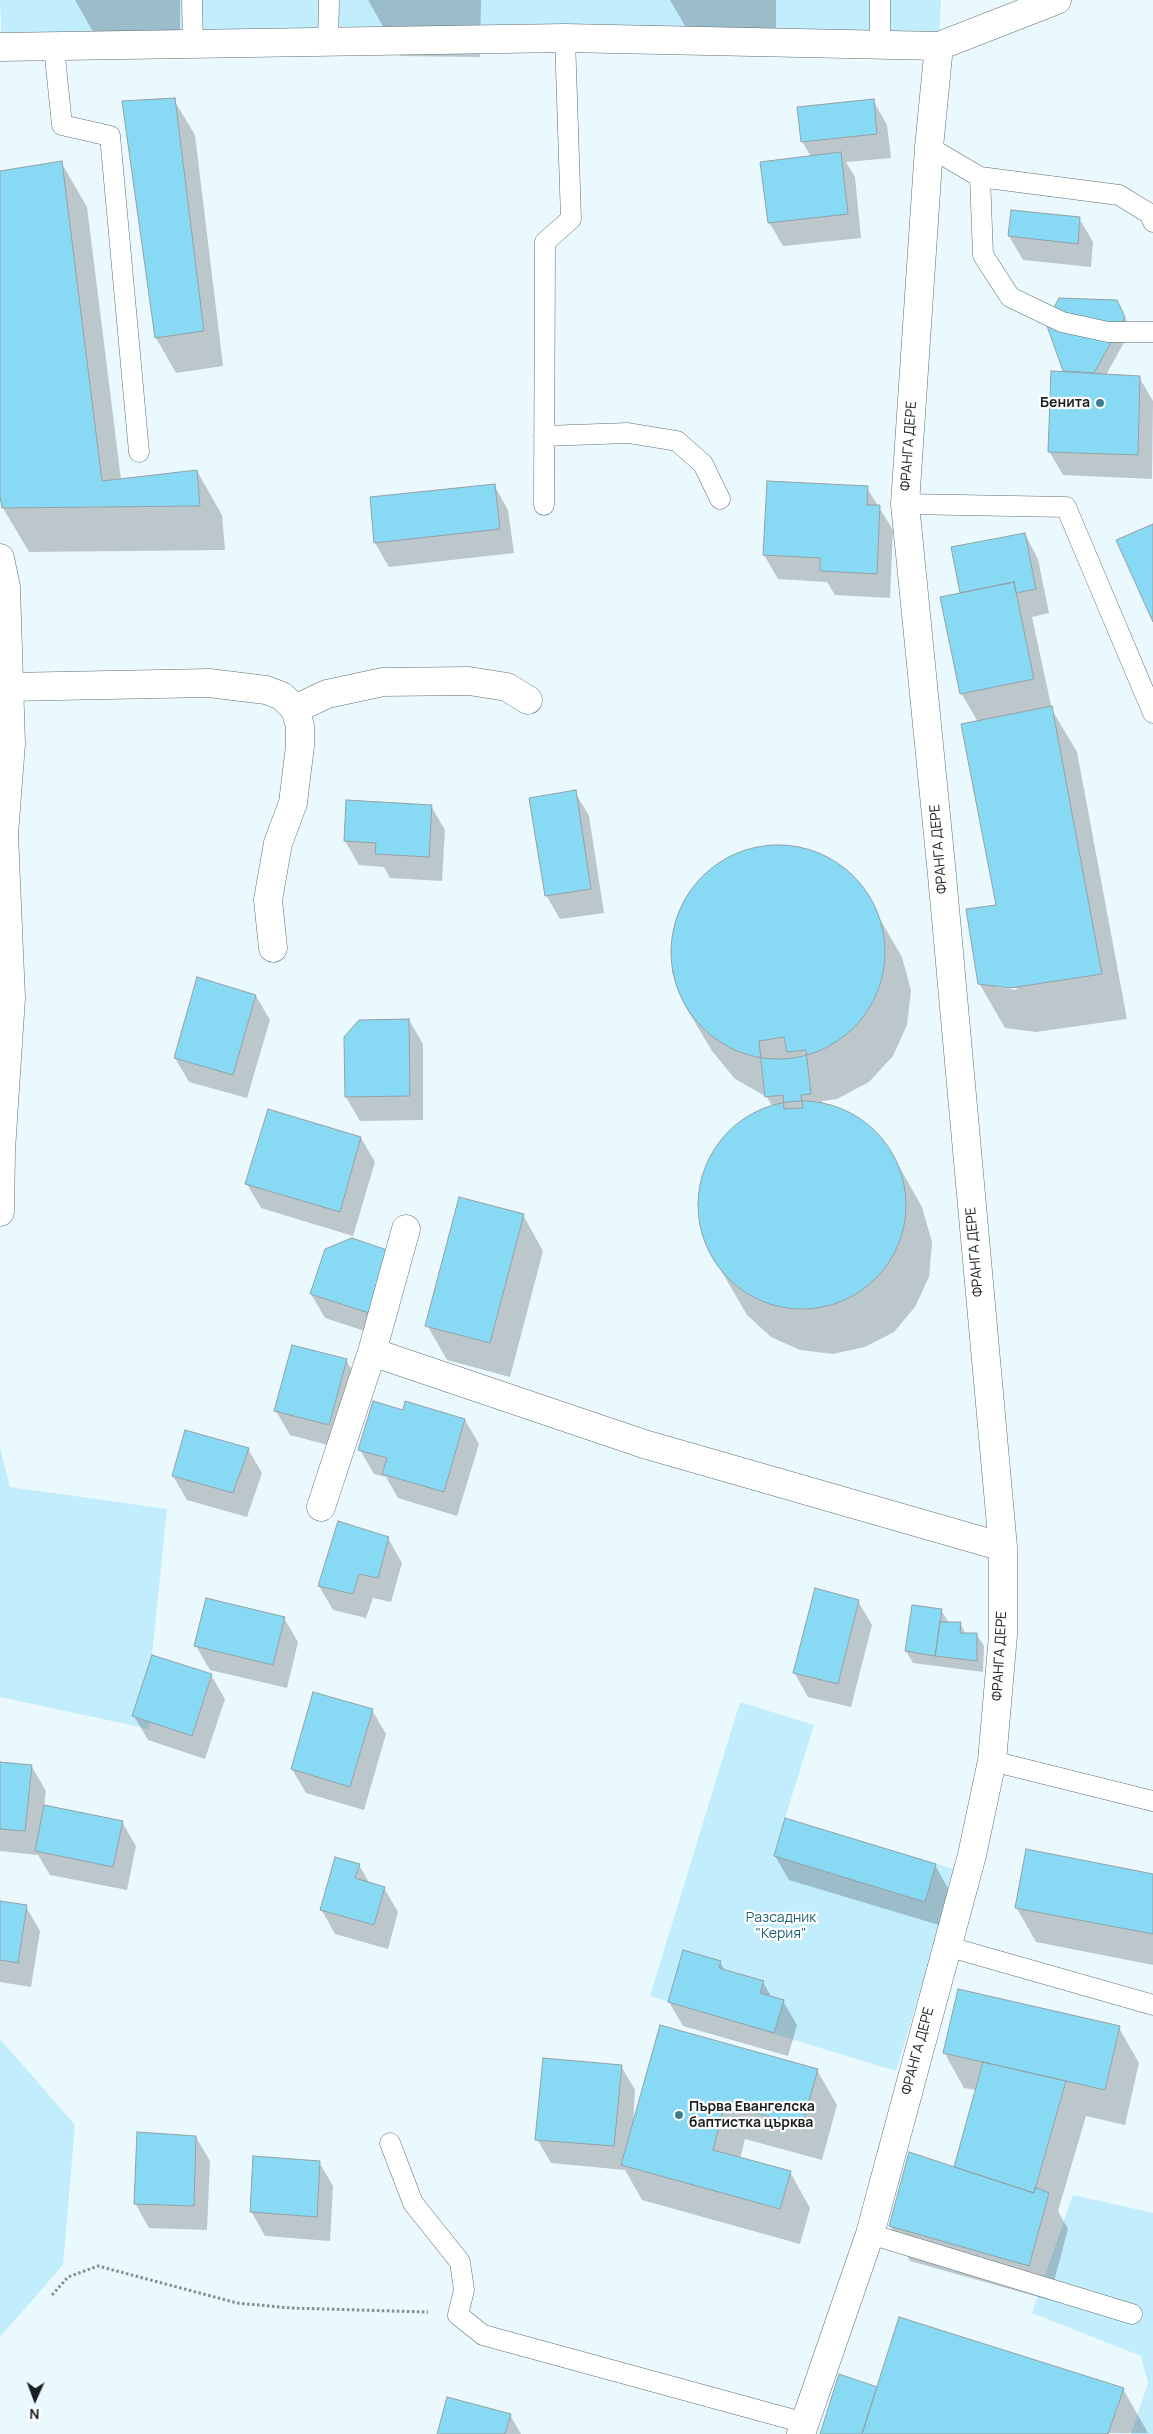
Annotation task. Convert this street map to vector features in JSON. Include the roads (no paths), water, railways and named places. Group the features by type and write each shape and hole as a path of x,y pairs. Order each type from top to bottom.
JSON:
{"street":[{"path":"0,47 54,48 565,38 939,46 1057,0"},
{"name":"ФРАНГА ДЕРЕ","path":"803,2429 870,2234 972,1855 992,1760 1003,1635 1003,1546 941,866 905,504 929,148 939,46"},
{"path":"0,558 6,587 11,744 4,834 11,998 1,1150 0,1212"},
{"path":"295,709 327,694 383,682 469,681 507,687 528,700"},
{"path":"8,687 209,683 266,690 282,696 295,709 300,726 300,746 293,803 278,843 268,900 273,948"},
{"path":"321,1507 372,1352 406,1229"},
{"path":"372,1352 644,1444 1003,1546"}],"lane":[{"path":"192,0 192,45"},
{"path":"328,43 329,0"},
{"path":"880,0 880,45"},
{"path":"544,505 546,242 571,219 565,38"},
{"path":"54,48 62,125 110,136 139,452"},
{"path":"929,148 980,177 1119,195 1150,214 1153,222"},
{"path":"980,177 983,255 1010,296 1062,322 1108,332 1153,332"},
{"path":"544,436 628,433 678,441 703,464 720,499"},
{"path":"905,504 1066,507 1153,713"},
{"path":"992,1760 1153,1801"},
{"path":"946,1946 1153,2005"},
{"path":"390,2142 413,2203 460,2262 464,2290 458,2315 483,2335 803,2429"},
{"path":"870,2234 1132,2314"}],"place":[{"name":"Бенита","path":"1100,403"},
{"name":"Първа Евангелска баптистка църква","path":"679,2115"}],"park label":[{"name":"Разсадник \"Керия\"","path":"781,1926"}]}
